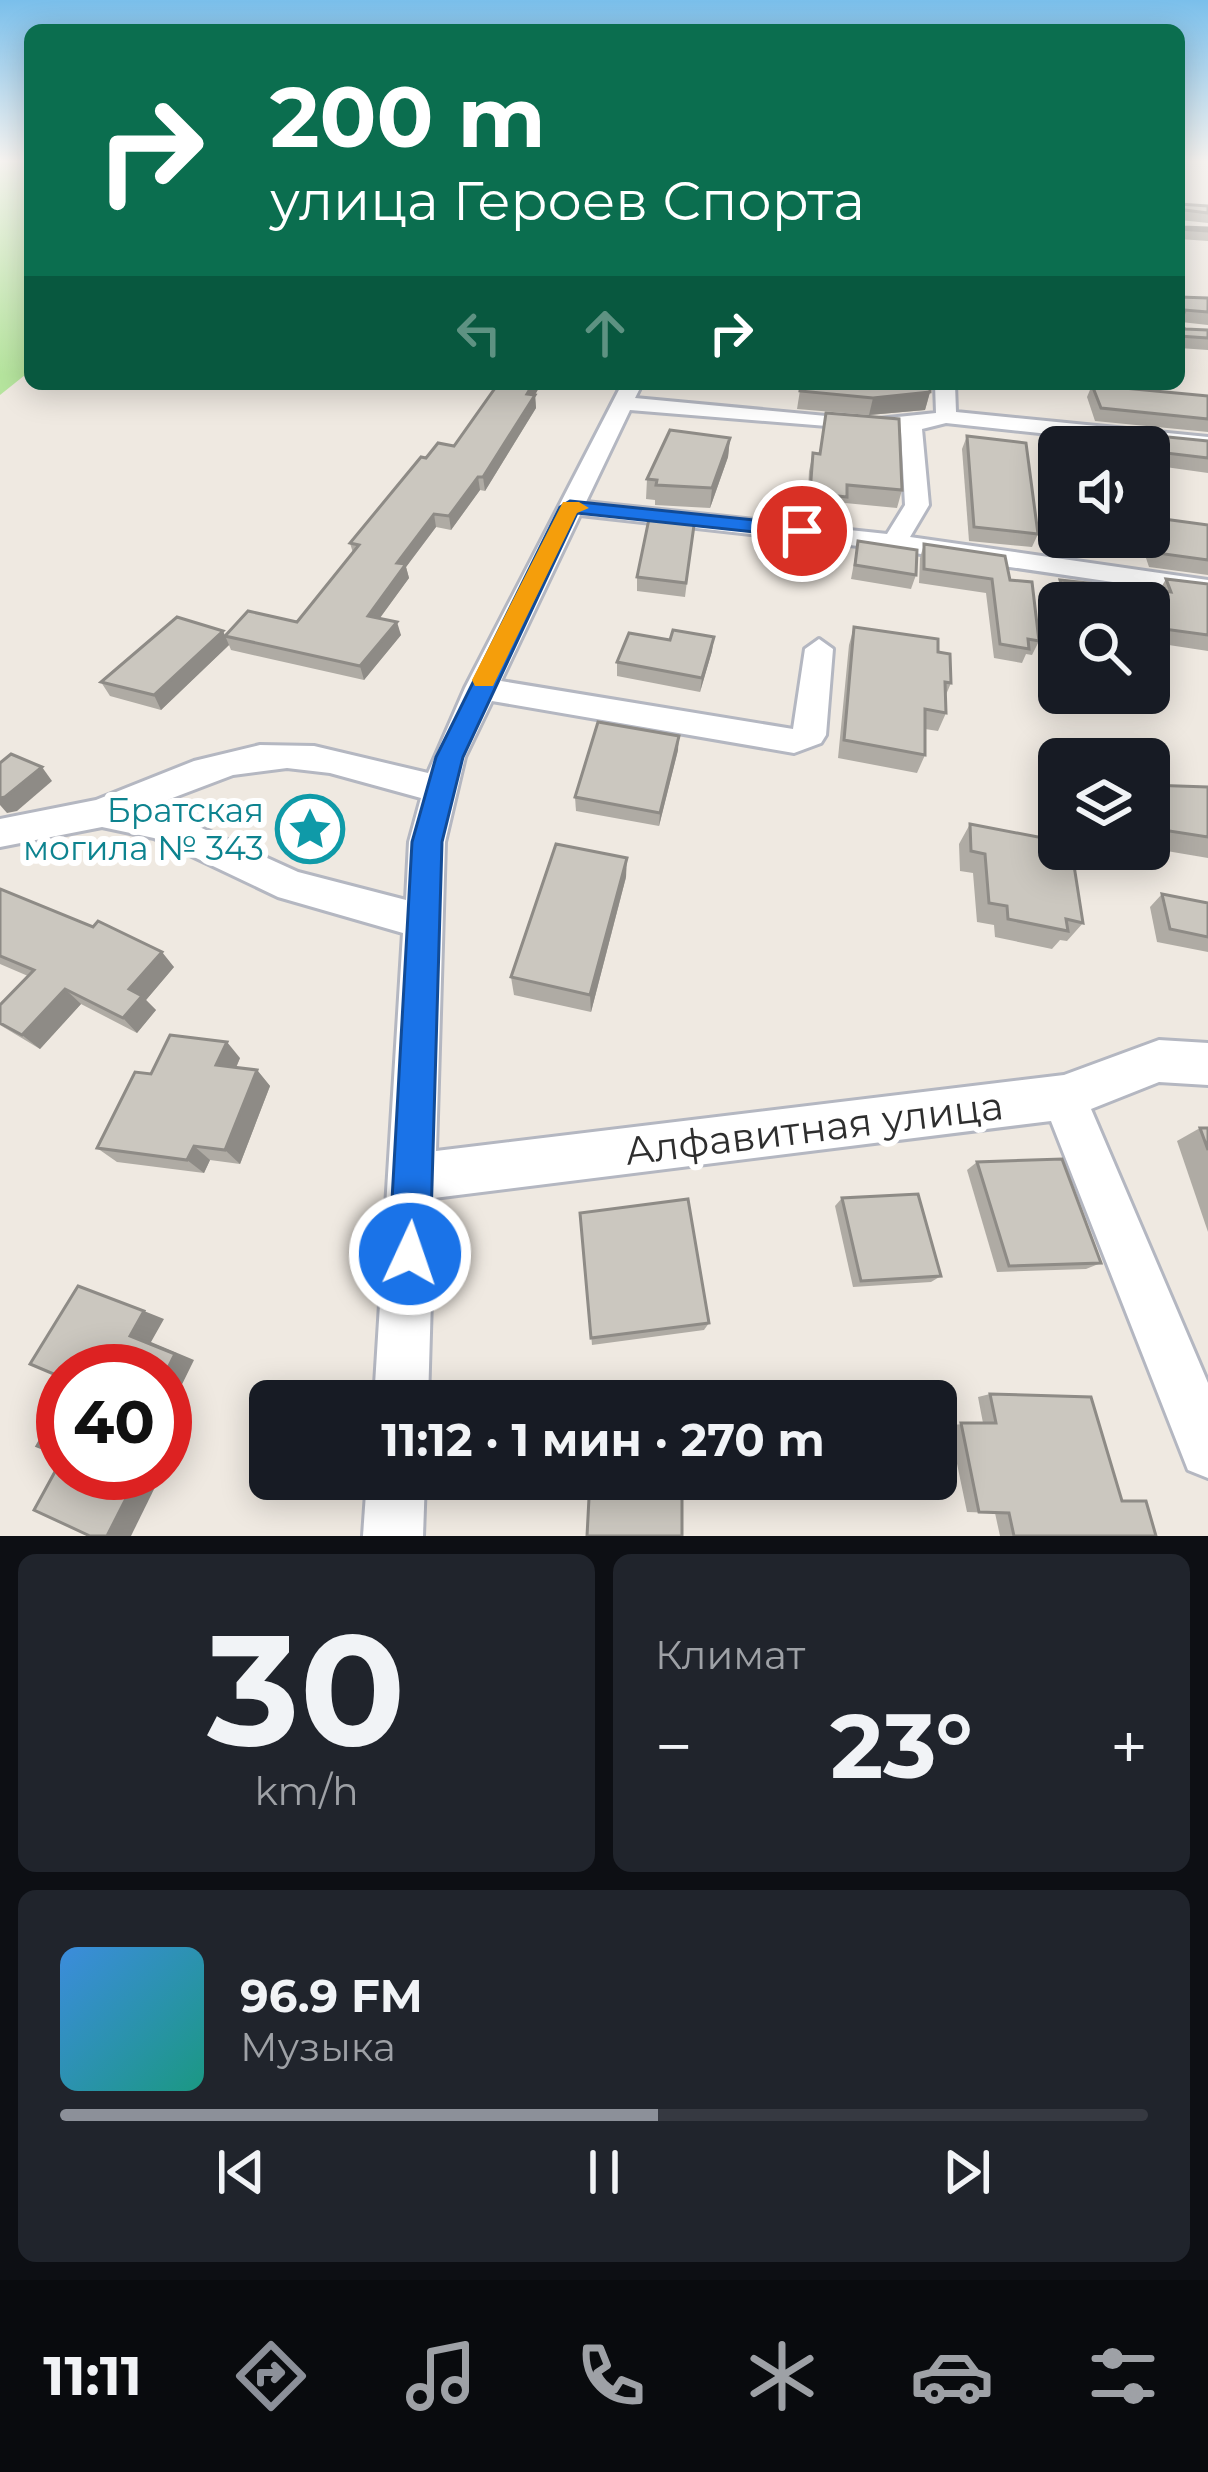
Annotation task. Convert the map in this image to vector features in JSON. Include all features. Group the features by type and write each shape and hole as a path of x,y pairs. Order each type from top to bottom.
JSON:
{"street":[{"path":"945,390 946,417"},
{"path":"402,1380 427,842 440,788 480,688 627,393 828,423 911,424 946,417 1208,444"},
{"path":"895,542 917,505 911,424"},
{"path":"570,507 895,542 1208,587"},
{"path":"480,688 794,741 811,735 820,650"},
{"path":"0,833 102,813 230,766 285,755 440,788"},
{"path":"102,813 161,825 291,886 422,921"},
{"name":"Алфавитная улица","path":"414,1177 1064,1096 1159,1061 1208,1064"},
{"path":"1064,1096 1208,1450"},
{"path":"393,1536 395,1500"}],"green space":[{"path":"0,232 24,232 24,376 0,395"}],"building":[{"path":"1185,297 1208,298 1208,312 1185,310"},
{"path":"1185,329 1208,330 1208,338 1185,336"},
{"path":"494,390 529,390 527,394 535,395 483,477 478,477 449,516 434,514 397,563 406,564 368,616 397,622 360,666 225,636 248,611 297,622 359,545 350,543 421,457 426,458 438,443 454,446"},
{"path":"930,390 930,392 873,398 800,391"},
{"path":"1094,390 1208,396 1208,419 1101,408"},
{"path":"826,413 899,419 902,490 847,485 847,497 810,493 813,453 820,454"},
{"path":"670,430 730,438 712,488 656,485 657,480 647,479"},
{"path":"967,436 1026,443 1038,534 974,527"},
{"path":"1170,437 1208,441 1208,458 1170,453"},
{"path":"650,514 695,518 686,583 637,577"},
{"path":"1170,520 1208,525 1208,560 1170,555"},
{"path":"858,541 917,550 916,575 855,565"},
{"path":"924,544 1005,556 1010,580 1032,582 1038,641 1028,639 1029,649 1000,644 992,579 924,569"},
{"path":"1167,582 1208,584 1208,635 1170,630"},
{"path":"177,617 223,631 154,695 101,682"},
{"path":"854,627 938,639 938,652 950,654 946,713 925,709 925,755 844,740"},
{"path":"673,630 714,637 702,678 617,662 629,633 670,640"},
{"path":"598,722 679,736 660,813 575,797"},
{"path":"11,754 42,767 0,798 0,763"},
{"path":"1170,786 1208,787 1208,837 1170,831"},
{"path":"970,824 1038,837 1038,870 1075,870 1083,923 1066,919 1068,931 1008,919 1007,906 989,903 985,854 971,851"},
{"path":"556,844 627,858 590,995 511,977"},
{"path":"0,889 93,927 98,921 162,952 129,989 142,996 123,1018 65,989 22,1035 0,1023 0,1005 34,970 0,956"},
{"path":"1162,894 1208,903 1208,937 1170,929"},
{"path":"170,1035 227,1042 216,1065 257,1070 225,1150 194,1146 187,1160 97,1148 135,1072 151,1074"},
{"path":"1062,1159 1101,1263 1009,1266 977,1162"},
{"path":"918,1194 941,1276 861,1281 842,1198"},
{"path":"688,1199 709,1323 591,1338 580,1213"},
{"path":"78,1286 144,1311 130,1336 150,1344 42,1344"},
{"path":"990,1394 1091,1397 1122,1501 1146,1501 1156,1536 1014,1536 1009,1513 979,1512 961,1423 996,1423"},
{"path":"39,1500 125,1500 107,1536 90,1536 34,1510"},
{"path":"589,1500 682,1500 682,1536 587,1536"}],"slow traffic":[{"path":"484,680 570,507 579,508"}],"place":[{"name":"Братская могила № 343","path":"310,829"}],"route":[{"path":"410,1254 427,842 449,757 570,507 802,531"}]}
